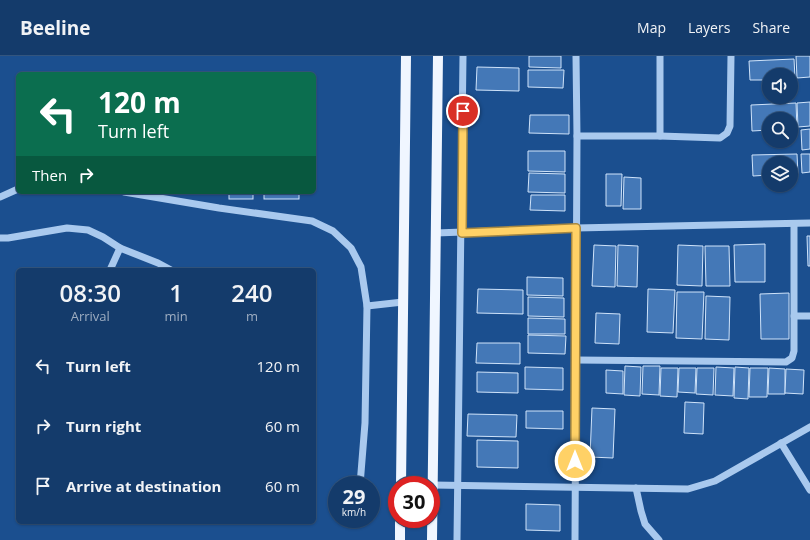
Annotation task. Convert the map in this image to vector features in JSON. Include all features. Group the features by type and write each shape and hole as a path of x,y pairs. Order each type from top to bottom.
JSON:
{"main road":[{"path":"401,476 406,56"},
{"path":"433,476 438,56"},
{"path":"400,528 400,540"},
{"path":"432,528 432,540"}],"street":[{"path":"457,540 463,56"},
{"path":"574,540 577,136 576,56"},
{"path":"660,56 660,136"},
{"path":"577,136 720,138 727,133 730,126 731,56"},
{"path":"0,197 16,190"},
{"path":"136,194 219,208 312,221 333,231 351,248 361,267 367,306 365,423 361,476"},
{"path":"436,233 576,228 810,223"},
{"path":"576,360 786,362 792,358 794,351 794,224"},
{"path":"0,238 67,228 88,230 103,237 120,248 167,268"},
{"path":"111,268 120,248"},
{"path":"367,306 403,302"},
{"path":"794,316 810,316"},
{"path":"440,485 688,489 715,481 810,427"},
{"path":"781,443 810,490"},
{"path":"636,488 645,524 659,540"}],"building":[{"path":"529,56 561,56 561,68 529,67"},
{"path":"796,56 810,56 810,77 798,78 798,68 797,68"},
{"path":"794,59 794,68 762,68 762,80 750,80 749,61"},
{"path":"477,67 519,68 519,91 476,90"},
{"path":"528,70 564,70 563,88 528,87"},
{"path":"810,102 810,126 798,127 798,103"},
{"path":"796,104 796,112 762,112 762,130 752,131 751,105"},
{"path":"530,115 569,115 569,134 529,133"},
{"path":"810,129 810,149 802,150 801,130"},
{"path":"528,151 565,151 565,172 528,171"},
{"path":"797,154 797,156 762,156 762,175 753,176 752,155"},
{"path":"801,154 810,154 810,172 802,173"},
{"path":"529,173 565,174 565,193 528,192"},
{"path":"606,174 622,174 621,206 606,206"},
{"path":"624,177 641,178 641,209 623,209"},
{"path":"229,194 253,194 253,199 229,199"},
{"path":"264,194 299,194 299,199 264,199"},
{"path":"531,195 565,195 565,211 530,210"},
{"path":"807,236 810,236 810,266 808,266"},
{"path":"765,244 765,282 735,282 734,245"},
{"path":"594,245 616,246 615,287 592,286"},
{"path":"618,245 638,246 637,287 617,286"},
{"path":"678,245 703,246 702,286 677,285"},
{"path":"705,246 729,246 730,286 706,286"},
{"path":"527,277 563,278 563,296 527,295"},
{"path":"478,289 523,290 523,314 477,313"},
{"path":"648,289 675,290 673,333 647,332"},
{"path":"677,292 704,292 702,339 676,338"},
{"path":"789,293 789,339 761,339 760,294"},
{"path":"706,296 730,297 729,340 705,339"},
{"path":"528,297 564,298 564,317 528,316"},
{"path":"596,313 620,314 619,344 595,343"},
{"path":"528,318 565,319 565,334 528,334"},
{"path":"528,335 566,336 565,354 528,353"},
{"path":"477,343 520,343 520,364 476,363"},
{"path":"625,366 641,367 640,396 624,395"},
{"path":"643,366 660,366 659,395 642,394"},
{"path":"525,367 563,368 563,390 525,389"},
{"path":"716,367 734,368 733,396 715,395"},
{"path":"735,367 749,368 748,399 734,398"},
{"path":"661,368 678,368 677,397 660,396"},
{"path":"679,368 696,368 695,393 678,392"},
{"path":"697,368 714,368 713,395 696,394"},
{"path":"750,368 768,368 767,397 749,397"},
{"path":"769,368 785,369 785,394 768,394"},
{"path":"786,369 804,370 803,394 785,393"},
{"path":"606,370 623,371 623,394 606,393"},
{"path":"477,372 518,373 518,393 477,392"},
{"path":"685,402 704,403 703,434 684,433"},
{"path":"592,408 615,409 613,458 590,457"},
{"path":"526,411 563,411 563,429 526,428"},
{"path":"468,414 517,415 516,437 467,436"},
{"path":"477,440 518,441 518,468 477,467"},
{"path":"526,504 560,505 560,531 526,530"}],"route":[{"path":"463,111 462,233 576,228 575,461"}]}
